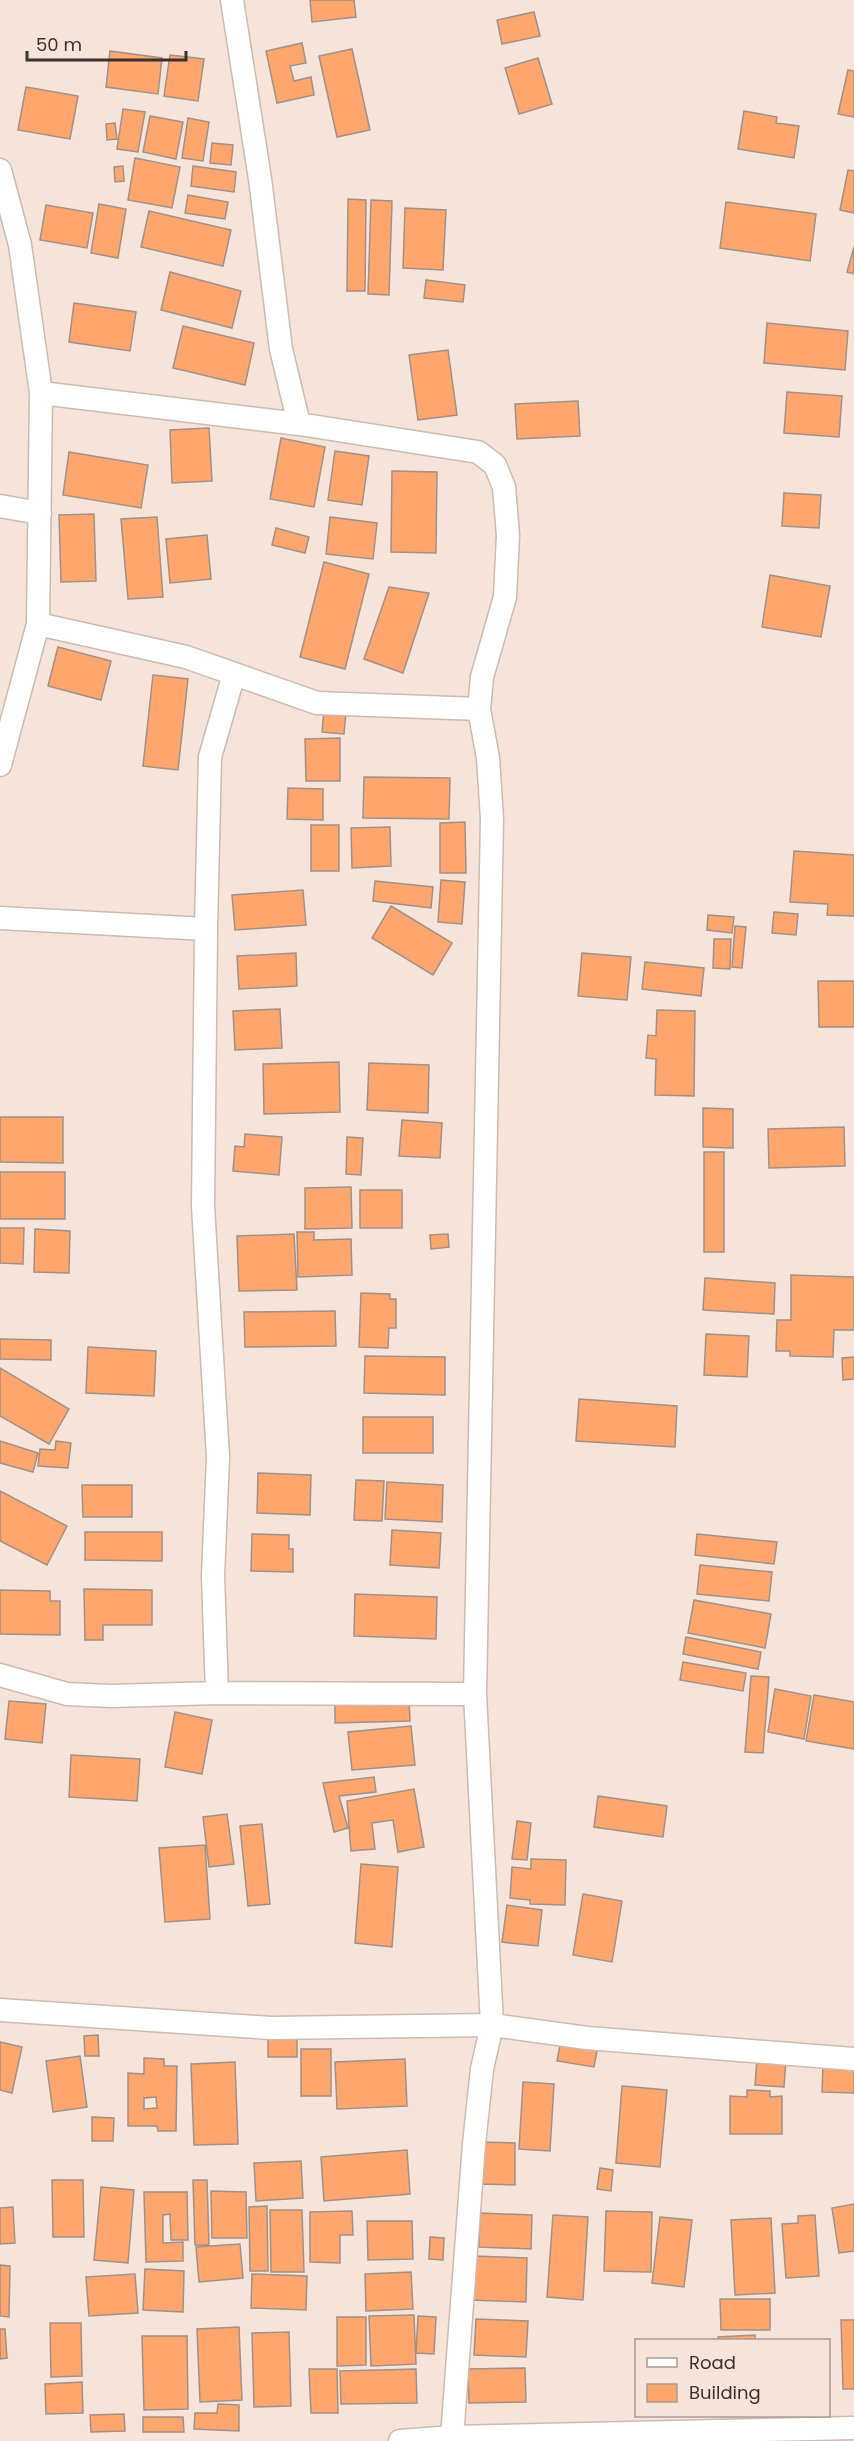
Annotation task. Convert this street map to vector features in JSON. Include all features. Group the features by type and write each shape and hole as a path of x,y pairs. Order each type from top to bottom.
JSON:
{"street":[{"path":"232,0 260,179 281,349 299,424"},
{"path":"0,170 20,245 41,393 38,624 0,765"},
{"path":"41,393 299,424 478,452 495,465 504,487 508,536 505,597 482,677 479,709 488,758 492,819 475,1694 492,2025 482,2069 474,2144 452,2437"},
{"path":"0,506 40,513"},
{"path":"38,624 186,657 317,704 479,709"},
{"path":"217,1694 213,1576 218,1457 203,1206 206,929 210,757 234,674"},
{"path":"0,918 206,929"},
{"path":"0,1675 67,1694 111,1696 475,1694"},
{"path":"0,2010 271,2028 492,2025 587,2038 854,2059"},
{"path":"400,2441 452,2437 765,2435 854,2428"}],"building":[{"path":"310,0 354,0 356,17 312,22"},
{"path":"534,12 540,36 502,44 497,20"},
{"path":"302,43 306,63 290,66 294,81 311,77 314,95 277,103 266,51"},
{"path":"352,49 370,130 337,137 319,56"},
{"path":"110,51 162,58 158,94 106,87"},
{"path":"170,55 204,59 198,101 164,96"},
{"path":"538,58 552,104 519,114 505,68"},
{"path":"848,70 854,71 854,117 838,114"},
{"path":"26,87 78,96 70,139 18,130"},
{"path":"123,109 145,112 138,152 117,149"},
{"path":"744,111 777,117 776,123 799,126 794,158 738,149"},
{"path":"150,116 183,122 176,159 143,152"},
{"path":"188,118 209,122 203,161 182,158"},
{"path":"115,123 117,139 107,140 106,124"},
{"path":"212,143 233,145 231,165 210,163"},
{"path":"135,158 180,167 172,208 128,200"},
{"path":"123,166 124,181 115,182 114,167"},
{"path":"193,166 236,172 234,192 191,186"},
{"path":"848,170 854,171 854,213 840,210"},
{"path":"188,195 228,202 225,219 185,213"},
{"path":"348,199 366,200 365,291 347,291"},
{"path":"371,200 392,201 389,295 368,294"},
{"path":"726,202 816,214 810,261 720,248"},
{"path":"99,204 126,209 118,258 91,253"},
{"path":"46,205 93,213 87,248 40,240"},
{"path":"405,208 446,210 443,270 403,268"},
{"path":"149,211 231,230 223,266 141,247"},
{"path":"854,247 854,274 847,272"},
{"path":"170,272 241,291 232,328 161,310"},
{"path":"426,280 465,285 463,302 424,298"},
{"path":"74,303 136,312 130,351 69,342"},
{"path":"767,323 848,331 845,370 764,363"},
{"path":"183,326 254,343 245,385 173,368"},
{"path":"448,350 457,415 418,420 409,355"},
{"path":"787,392 842,396 839,437 784,433"},
{"path":"578,401 580,436 517,439 515,404"},
{"path":"209,428 212,481 172,483 170,430"},
{"path":"281,438 325,447 314,507 270,499"},
{"path":"335,451 369,456 362,505 328,500"},
{"path":"69,452 148,465 141,508 63,495"},
{"path":"392,471 437,472 436,553 391,552"},
{"path":"784,493 821,495 819,528 782,526"},
{"path":"94,514 96,581 61,582 59,515"},
{"path":"157,517 163,597 128,599 121,519"},
{"path":"330,517 377,523 373,559 326,554"},
{"path":"276,528 309,537 305,553 272,545"},
{"path":"207,535 211,579 170,583 166,539"},
{"path":"324,562 369,574 345,669 300,657"},
{"path":"770,575 830,586 821,637 762,627"},
{"path":"389,587 429,593 403,673 364,659"},
{"path":"58,647 111,661 101,700 48,686"},
{"path":"153,675 188,679 178,770 143,766"},
{"path":"324,709 346,712 344,734 322,732"},
{"path":"340,738 340,781 306,781 305,739"},
{"path":"364,777 450,778 449,819 363,818"},
{"path":"288,788 323,789 323,820 287,819"},
{"path":"465,822 466,873 440,873 440,823"},
{"path":"311,825 339,825 339,871 311,871"},
{"path":"390,827 391,866 352,868 351,828"},
{"path":"794,851 854,855 854,916 827,915 828,904 790,902"},
{"path":"441,880 465,882 462,924 438,922"},
{"path":"375,881 433,887 431,908 373,901"},
{"path":"303,890 306,925 235,930 232,895"},
{"path":"391,906 452,943 433,975 372,938"},
{"path":"774,912 798,914 796,935 772,933"},
{"path":"708,915 734,917 732,933 707,930"},
{"path":"735,926 746,927 742,968 732,967"},
{"path":"714,939 731,939 730,969 713,968"},
{"path":"296,953 297,986 239,989 237,956"},
{"path":"582,953 631,957 627,1000 578,996"},
{"path":"645,962 704,968 701,996 642,989"},
{"path":"818,981 854,981 854,1027 819,1027"},
{"path":"280,1009 282,1048 235,1050 233,1011"},
{"path":"657,1010 695,1011 694,1096 655,1095 656,1059 646,1058 648,1035 656,1036"},
{"path":"339,1062 340,1112 264,1114 263,1064"},
{"path":"369,1063 429,1065 428,1113 367,1110"},
{"path":"703,1108 733,1109 733,1148 703,1147"},
{"path":"0,1117 63,1117 63,1163 0,1162"},
{"path":"402,1120 442,1123 440,1158 399,1156"},
{"path":"844,1127 845,1166 769,1168 768,1129"},
{"path":"245,1134 282,1137 279,1175 233,1171 235,1146 244,1147"},
{"path":"347,1137 363,1138 361,1175 346,1174"},
{"path":"704,1152 724,1152 724,1252 704,1252"},
{"path":"0,1172 65,1172 65,1219 0,1219"},
{"path":"351,1187 352,1228 305,1229 305,1188"},
{"path":"360,1190 402,1190 402,1228 360,1228"},
{"path":"0,1228 24,1228 23,1264 0,1263"},
{"path":"35,1229 70,1231 69,1273 34,1272"},
{"path":"297,1232 314,1232 314,1240 351,1239 352,1275 298,1277"},
{"path":"294,1234 297,1290 239,1291 237,1236"},
{"path":"448,1234 449,1247 431,1249 430,1235"},
{"path":"791,1275 854,1277 854,1330 834,1330 833,1357 790,1356 790,1351 776,1351 777,1320 791,1320"},
{"path":"705,1278 775,1283 774,1314 703,1310"},
{"path":"361,1293 390,1294 390,1299 396,1299 396,1328 389,1328 388,1348 359,1347"},
{"path":"335,1311 336,1346 245,1347 244,1312"},
{"path":"706,1334 749,1336 747,1377 704,1375"},
{"path":"0,1339 51,1340 51,1360 0,1359"},
{"path":"88,1347 156,1351 154,1396 86,1393"},
{"path":"365,1356 445,1357 445,1395 364,1393"},
{"path":"854,1357 854,1379 843,1380 842,1358"},
{"path":"0,1368 69,1409 49,1444 0,1416"},
{"path":"579,1399 677,1406 675,1447 576,1441"},
{"path":"363,1417 433,1417 433,1453 363,1453"},
{"path":"0,1441 38,1453 33,1472 0,1463"},
{"path":"56,1441 71,1443 68,1468 38,1466 40,1449 55,1450"},
{"path":"258,1473 311,1475 310,1515 257,1513"},
{"path":"356,1480 384,1481 382,1521 354,1520"},
{"path":"387,1482 443,1485 442,1522 385,1519"},
{"path":"82,1485 132,1485 132,1517 83,1517"},
{"path":"0,1491 67,1526 47,1565 0,1541"},
{"path":"392,1530 441,1533 439,1568 390,1565"},
{"path":"85,1532 162,1532 162,1561 85,1560"},
{"path":"252,1534 289,1535 289,1549 293,1549 293,1572 251,1571"},
{"path":"697,1534 777,1542 774,1564 695,1555"},
{"path":"700,1565 772,1572 769,1601 697,1594"},
{"path":"84,1589 152,1590 152,1625 103,1625 103,1640 85,1640"},
{"path":"0,1590 50,1591 50,1601 60,1601 60,1635 0,1634"},
{"path":"355,1594 437,1597 436,1639 354,1636"},
{"path":"694,1600 771,1614 765,1648 688,1633"},
{"path":"686,1637 761,1652 758,1669 683,1654"},
{"path":"683,1662 746,1673 743,1691 680,1680"},
{"path":"751,1676 769,1677 763,1753 745,1752"},
{"path":"775,1689 811,1696 804,1739 768,1732"},
{"path":"814,1695 854,1702 854,1749 806,1741"},
{"path":"409,1699 410,1721 335,1723 335,1700"},
{"path":"9,1701 46,1704 42,1743 5,1739"},
{"path":"175,1712 212,1720 202,1774 165,1767"},
{"path":"411,1726 415,1765 352,1770 348,1732"},
{"path":"71,1755 140,1759 137,1801 69,1797"},
{"path":"374,1777 376,1792 339,1796 348,1828 334,1832 323,1783"},
{"path":"414,1789 424,1847 398,1852 393,1820 372,1823 375,1849 351,1851 347,1801"},
{"path":"598,1796 667,1806 663,1837 594,1827"},
{"path":"227,1814 234,1864 209,1867 203,1817"},
{"path":"517,1821 531,1823 527,1860 512,1859"},
{"path":"262,1824 270,1904 248,1906 240,1826"},
{"path":"205,1845 210,1919 165,1922 159,1848"},
{"path":"531,1859 566,1860 565,1905 530,1904 530,1900 510,1898 512,1867 531,1869"},
{"path":"361,1864 398,1867 392,1947 355,1943"},
{"path":"583,1894 622,1901 612,1962 573,1955"},
{"path":"507,1905 542,1910 538,1946 502,1942"},
{"path":"98,2035 99,2056 85,2056 84,2036"},
{"path":"268,2038 297,2038 297,2057 268,2057"},
{"path":"561,2040 598,2046 594,2067 557,2061"},
{"path":"0,2042 22,2047 12,2093 0,2090"},
{"path":"301,2049 331,2049 331,2096 301,2096"},
{"path":"80,2056 87,2107 53,2112 46,2061"},
{"path":"144,2058 164,2059 164,2066 177,2066 176,2131 158,2131 157,2126 128,2126 128,2073 144,2074","holes":["156,2097 157,2108 144,2109 144,2098"]},
{"path":"757,2058 786,2060 784,2087 755,2085"},
{"path":"405,2059 407,2106 337,2109 335,2062"},
{"path":"235,2062 238,2144 194,2145 191,2064"},
{"path":"823,2064 854,2065 854,2093 822,2092"},
{"path":"523,2082 554,2084 550,2151 519,2149"},
{"path":"622,2086 667,2090 660,2167 616,2163"},
{"path":"747,2090 770,2091 770,2097 782,2096 782,2134 730,2134 730,2096 747,2097"},
{"path":"92,2117 114,2118 113,2141 92,2141"},
{"path":"478,2142 515,2143 515,2185 477,2184"},
{"path":"407,2150 410,2194 324,2201 321,2157"},
{"path":"301,2161 303,2198 256,2201 254,2163"},
{"path":"600,2168 613,2170 611,2191 597,2189"},
{"path":"52,2180 83,2180 84,2237 53,2237"},
{"path":"193,2180 207,2180 209,2245 195,2245"},
{"path":"101,2187 134,2190 128,2263 94,2260"},
{"path":"211,2191 246,2192 247,2238 212,2238"},
{"path":"144,2192 187,2192 188,2240 171,2240 170,2214 163,2215 163,2243 183,2242 183,2261 146,2262"},
{"path":"854,2204 854,2251 839,2253 832,2208"},
{"path":"267,2206 268,2271 250,2271 249,2207"},
{"path":"13,2207 15,2243 0,2244 0,2208"},
{"path":"270,2210 302,2210 304,2272 271,2272"},
{"path":"352,2211 353,2235 340,2235 340,2263 310,2262 310,2212"},
{"path":"606,2211 652,2212 651,2272 604,2271"},
{"path":"480,2213 532,2215 531,2249 479,2247"},
{"path":"553,2215 588,2217 583,2300 547,2297"},
{"path":"815,2215 819,2276 786,2278 782,2224 798,2223 798,2216"},
{"path":"660,2217 692,2220 684,2287 652,2283"},
{"path":"771,2218 775,2293 735,2295 731,2220"},
{"path":"367,2221 412,2221 413,2259 368,2260"},
{"path":"430,2237 444,2238 443,2260 429,2259"},
{"path":"240,2244 243,2278 199,2282 196,2247"},
{"path":"473,2256 527,2258 526,2302 471,2300"},
{"path":"0,2265 10,2266 9,2317 0,2316"},
{"path":"145,2269 184,2271 183,2312 143,2310"},
{"path":"411,2272 413,2309 366,2311 365,2274"},
{"path":"135,2274 138,2313 89,2316 86,2277"},
{"path":"252,2274 307,2276 306,2310 251,2308"},
{"path":"720,2299 770,2299 770,2330 721,2330"},
{"path":"414,2315 416,2364 371,2366 369,2316"},
{"path":"418,2316 436,2317 434,2354 416,2353"},
{"path":"337,2317 366,2317 366,2365 337,2366"},
{"path":"476,2319 528,2321 526,2357 474,2355"},
{"path":"841,2320 854,2320 854,2389 843,2389"},
{"path":"50,2323 81,2323 82,2376 51,2377"},
{"path":"239,2327 242,2400 200,2402 197,2329"},
{"path":"0,2329 5,2329 7,2358 0,2359"},
{"path":"289,2332 291,2406 254,2407 252,2333"},
{"path":"755,2335 755,2339 718,2339 718,2337"},
{"path":"142,2336 187,2336 188,2409 144,2410"},
{"path":"525,2368 526,2402 469,2403 468,2369"},
{"path":"309,2369 337,2369 338,2413 311,2413"},
{"path":"416,2369 417,2403 341,2404 340,2371"},
{"path":"82,2382 83,2413 46,2414 45,2384"},
{"path":"218,2404 239,2405 239,2431 194,2429 195,2413 217,2413"},
{"path":"124,2414 125,2431 91,2432 90,2415"},
{"path":"143,2417 183,2417 184,2432 143,2432"}]}
